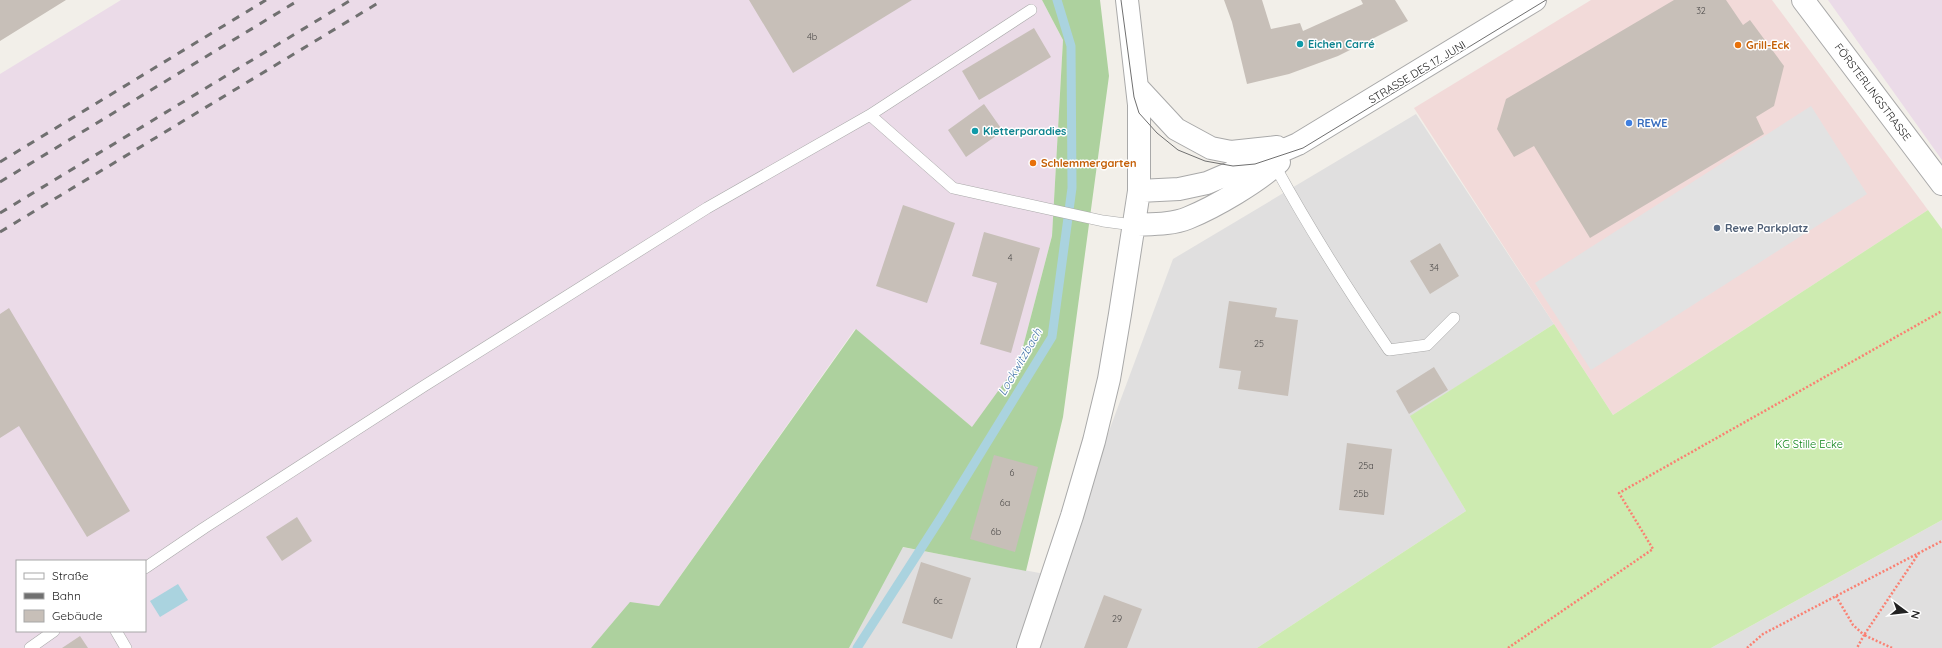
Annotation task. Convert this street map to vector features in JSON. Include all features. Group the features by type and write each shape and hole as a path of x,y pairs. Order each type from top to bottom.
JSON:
{"street":[{"path":"1028,648 1068,530 1094,441 1109,379 1139,191 1138,88 1127,0"},
{"name":"STRASSE DES 17. JUNI","path":"1139,191 1179,189 1207,183 1298,144 1535,0"},
{"name":"FÖRSTERLINGSTRASSE","path":"1803,0 1942,184"},
{"path":"1138,88 1176,129 1211,148 1231,152 1298,144"},
{"name":"STRASSE DES 17. JUNI","path":"1133,225 1159,224 1187,219 1238,192 1275,166 1298,144"}],"lane":[{"path":"146,567 204,528 431,382 707,208 870,115 1031,10"},
{"path":"870,115 953,188 1103,221 1133,225"},
{"path":"1275,166 1309,228 1345,286 1389,350 1427,345 1454,318"},
{"path":"30,648 53,632"},
{"path":"117,632 126,648"}],"path":[{"path":"1508,648 1653,549 1618,493 1942,311"},
{"path":"1747,648 1763,634 1942,540"},
{"path":"1857,648 1864,635 1920,552"},
{"path":"1836,596 1853,625 1864,635 1892,648"}],"shaded area":[{"path":"121,0 1042,0 1063,40 1052,236 1019,362 973,428 855,329 659,606 630,603 591,648 0,648 0,74"},
{"path":"1591,0 1772,0 1928,210 1613,415 1414,108"},
{"path":"1828,0 1942,0 1942,160"},
{"name":"Rewe Parkplatz","path":"1811,106 1867,194 1591,370 1535,283"},
{"path":"1416,114 1554,324 1411,416 1466,511 1257,648 849,648 902,547 1055,576 1173,259"},
{"path":"1942,520 1942,648 1711,648"}],"green space":[{"path":"1042,0 1100,0 1109,76 1063,417 1026,571 903,547 849,648 591,648 630,602 659,606 856,329 972,427 1019,362 1052,236 1063,40"},
{"name":"KG Stille Ecke","path":"1928,210 1942,229 1942,520 1711,648 1257,648 1466,511 1410,416 1554,324 1613,415"}],"water":[{"path":"178,584 188,600 160,617 150,601"}],"building":[{"path":"0,0 66,0 0,41"},
{"path":"749,0 912,0 793,73"},
{"name":"Eichen Carré","path":"1224,0 1262,0 1271,29 1300,23 1303,31 1363,4 1361,0 1395,0 1408,21 1338,56 1289,74 1247,84 1232,22"},
{"name":"REWE","path":"1674,0 1726,0 1743,25 1750,20 1784,66 1774,106 1756,117 1764,134 1590,238 1534,146 1514,157 1497,129 1506,99"},
{"path":"1034,28 1051,57 979,100 962,71"},
{"name":"Kletterparadies","path":"984,104 1003,131 966,157 948,130"},
{"path":"903,205 955,223 927,303 876,286"},
{"path":"984,232 1040,248 1011,353 980,344 997,283 972,276"},
{"path":"1440,243 1459,276 1430,294 1410,261"},
{"path":"1229,301 1277,308 1275,317 1298,320 1288,396 1238,389 1241,371 1219,368"},
{"path":"9,308 130,511 87,537 19,426 0,438 0,314"},
{"path":"1434,367 1448,390 1409,414 1396,391"},
{"path":"1347,443 1392,449 1384,515 1339,510"},
{"path":"994,455 1038,467 1015,552 970,539"},
{"path":"297,517 312,541 282,561 266,537"},
{"path":"921,562 971,578 952,639 902,623"},
{"path":"1104,595 1142,609 1127,648 1084,648"},
{"path":"80,636 88,648 62,648"}],"waterway":[{"name":"Lockwitzbach","path":"857,648 940,519 1052,337 1072,188 1071,46 1057,0"}],"tram line":[{"path":"1121,0 1134,97 1139,113 1157,133 1178,150 1205,161 1233,166 1255,164 1303,148 1546,0"}],"railway":[{"path":"0,162 266,0"},
{"path":"0,182 299,0"},
{"path":"0,213 351,0"},
{"path":"0,232 383,0"}],"place":[{"name":"Eichen Carré","path":"1300,44"},
{"name":"Grill-Eck","path":"1738,45"},
{"name":"REWE","path":"1629,123"},
{"name":"Kletterparadies","path":"975,131"},
{"name":"Schlemmergarten","path":"1033,163"},
{"name":"Rewe Parkplatz","path":"1717,228"}]}
